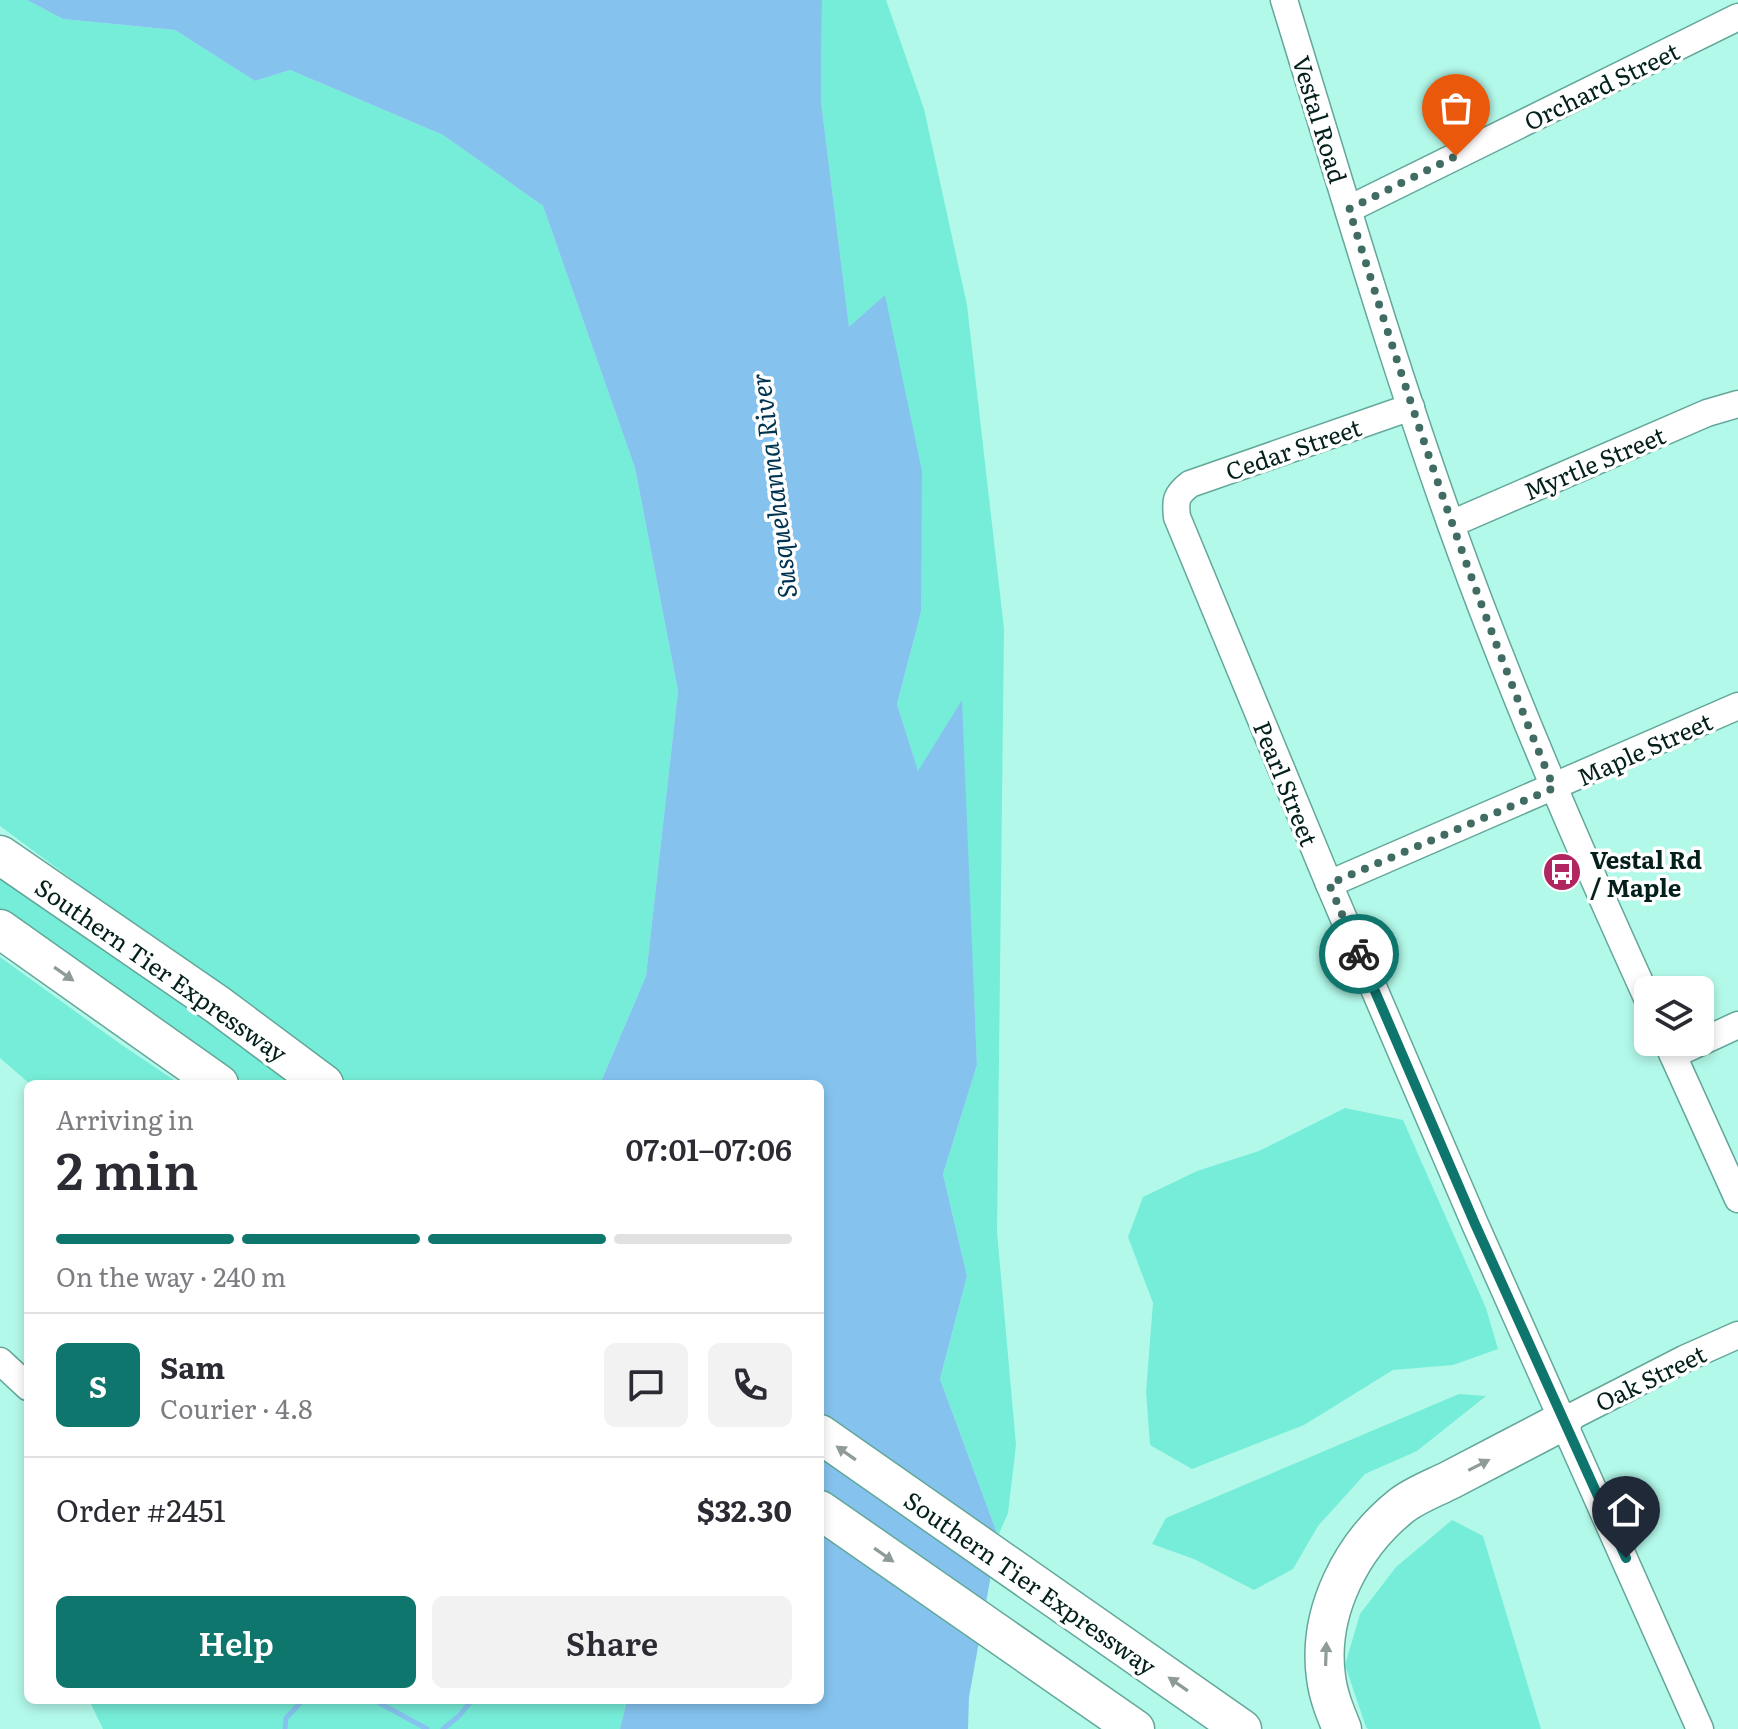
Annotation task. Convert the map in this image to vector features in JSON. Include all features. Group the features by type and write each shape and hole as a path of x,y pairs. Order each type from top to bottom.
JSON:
{"highway":[{"name":"Southern Tier Expressway","path":"0,855 218,1005 319,1080"},
{"path":"0,929 213,1080"},
{"path":"1342,1729 1325,1675 1326,1641 1332,1608 1346,1572 1367,1539 1403,1504 1563,1421"},
{"name":"Southern Tier Expressway","path":"824,1437 1242,1729"},
{"path":"824,1513 1135,1729"}],"street":[{"name":"Vestal Road","path":"1284,0 1411,407 1451,524 1554,788 1637,976"},
{"name":"Orchard Street","path":"1349,209 1731,21"},
{"name":"Myrtle Street","path":"1451,524 1707,413 1738,404"},
{"name":"Cedar Street","path":"1178,493 1190,484 1411,407"},
{"name":"Pearl Street","path":"1178,493 1175,501 1177,517 1329,884 1700,1729"},
{"name":"Maple Street","path":"1329,884 1738,706"},
{"path":"1714,1033 1738,1025"},
{"path":"1674,1056 1738,1199"},
{"name":"Oak Street","path":"1563,1421 1738,1335"},
{"path":"0,1361 24,1383"}],"green space":[{"path":"0,0 27,0 63,19 175,30 255,81 290,70 443,135 543,206 635,468 678,691 646,976 602,1080 343,1080 0,826"},
{"path":"822,0 886,0 924,109 967,305 1004,629 997,1232 1016,1445 1008,1513 998,1536 940,1379 967,1276 943,1174 977,1065 961,702 918,772 897,704 921,612 885,296 849,328 821,101"},
{"path":"0,869 176,1000 292,1080 232,1080 0,916"},
{"path":"0,957 174,1080 25,1080 0,1058"},
{"path":"1345,1108 1403,1120 1486,1308 1498,1349 1453,1365 1393,1370 1304,1425 1192,1469 1150,1445 1146,1392 1153,1303 1128,1237 1143,1197 1197,1171 1259,1151"},
{"path":"1459,1394 1486,1396 1417,1451 1365,1474 1318,1526 1293,1569 1254,1590 1194,1559 1152,1544 1166,1518"},
{"path":"1452,1520 1483,1536 1541,1729 1366,1727 1345,1665 1360,1614 1396,1567"},
{"path":"91,1704 626,1704 620,1729 103,1729"}],"water":[{"name":"Susquehanna River","path":"27,0 822,0 821,101 849,327 885,295 922,471 921,612 897,704 918,771 962,700 977,1065 943,1174 967,1276 940,1379 998,1536 969,1697 968,1729 620,1729 626,1704 824,1704 824,1080 602,1080 646,976 678,691 635,468 543,206 443,135 290,70 255,81 175,30 63,19"}],"waterway":[{"path":"285,1729 286,1718 299,1704"},
{"path":"381,1704 427,1729"},
{"path":"443,1729 469,1704"}],"way so far":[{"path":"1359,954 1329,884 1554,788 1451,524 1349,209 1456,156"}],"place":[{"name":"Vestal Rd / Maple","path":"1562,872"}],"route":[{"path":"1359,954 1475,1224 1626,1558"}]}
